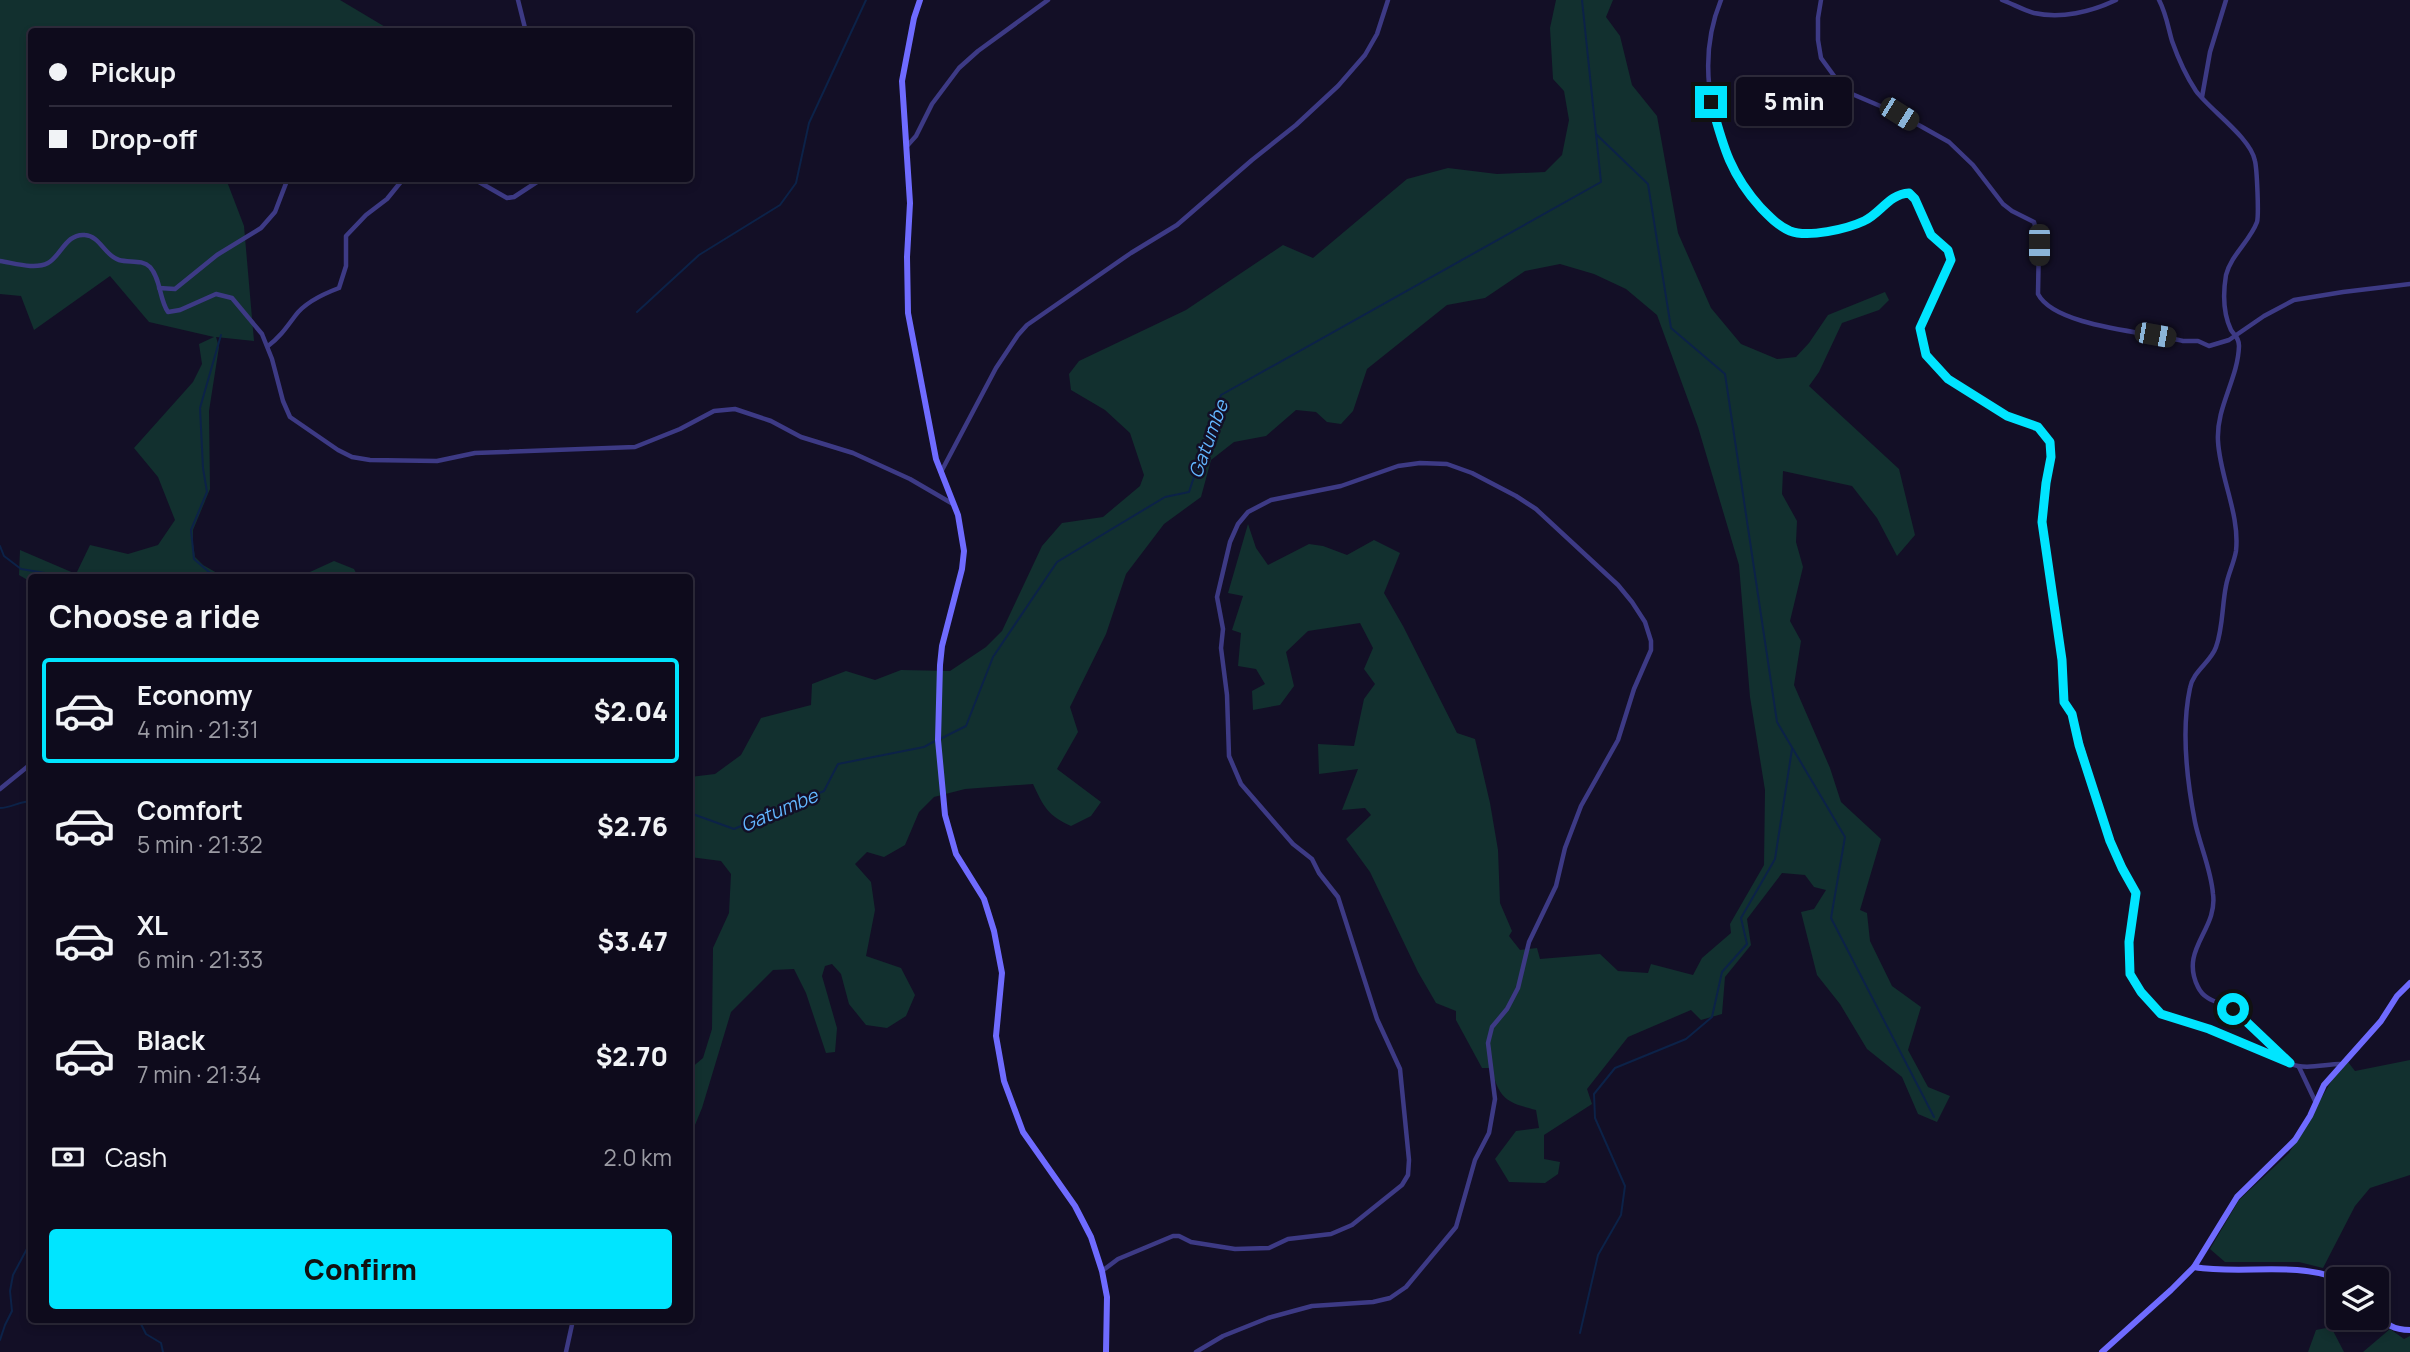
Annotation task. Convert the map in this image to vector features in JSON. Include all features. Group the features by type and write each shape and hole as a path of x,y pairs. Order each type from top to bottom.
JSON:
{"main road":[{"path":"920,0 902,81 910,203 908,313 940,473 961,525 964,551 940,664 937,740 947,825 956,854 988,907 997,941 1002,973 996,1036 1004,1081 1023,1132 1075,1206 1084,1222 1102,1271 1107,1297 1106,1352"},
{"path":"2102,1352 2194,1267 2237,1197 2290,1146 2301,1132 2324,1085 2381,1021 2397,996 2410,983"},
{"path":"2194,1267 2302,1270 2326,1274"},
{"path":"2389,1325 2396,1330 2410,1330"}],"street":[{"path":"518,0 525,28"},
{"path":"907,146 959,68 1048,0"},
{"path":"940,473 996,368 1017,335 1027,325 1131,253 1178,225 1296,125 1338,86 1365,55 1377,34 1388,0"},
{"path":"1721,0 1711,25 1707,69 1711,102 1737,178 1776,223 1792,232 1825,232 1857,224 1894,197 1903,193 1912,195 1931,235 1948,250 1951,260 1920,328 1926,355 1948,379 2007,416 2038,427 2050,442 2051,457 2042,522 2062,660 2064,702 2072,714 2079,745 2110,841 2136,893 2129,942 2129,972 2133,983 2161,1014 2209,1029 2299,1066 2340,1065"},
{"path":"1821,0 1818,18 1821,58 1845,92 1899,114 1949,142 1973,165 2003,204 2034,222 2038,228 2039,240 2039,296 2045,304 2078,321 2183,341 2198,341 2208,346 2230,340 2290,301 2410,284"},
{"path":"2002,0 2031,12 2055,14 2081,13 2116,0"},
{"path":"2160,0 2178,57 2202,97 2247,145 2255,161 2258,220 2226,274 2224,304 2239,342 2236,363 2224,397 2218,438 2220,463 2235,525 2235,554 2225,589 2217,643 2212,655 2193,679 2186,709 2195,824 2214,900 2214,910 2195,948 2193,961 2197,985 2203,995 2236,1011 2290,1063"},
{"path":"2202,97 2210,52 2226,0"},
{"path":"159,288 175,289 217,255 261,228 275,212 286,182"},
{"path":"268,346 283,333 307,304 339,288 346,267 346,236 366,215 387,199 401,182"},
{"path":"479,182 507,198 514,197 537,182"},
{"path":"0,261 36,266 50,262 64,245 83,234 91,236 116,259 142,262 149,266 168,312 172,313 216,294 232,298 262,334 268,346 290,417 352,457 370,460 437,461 475,453 635,447 663,437 714,411 735,409 771,421 801,437 853,453 910,479 953,504"},
{"path":"1102,1271 1118,1259 1173,1236 1191,1242 1235,1249 1269,1248 1288,1239 1331,1234 1359,1220 1402,1185 1408,1175 1409,1160 1400,1069 1377,1019 1338,897 1319,873 1312,859 1293,844 1241,784 1231,763 1221,648 1223,622 1217,597 1230,542 1238,524 1248,512 1259,505 1284,496 1341,486 1398,466 1420,463 1447,464 1472,473 1536,509 1611,577 1645,622 1651,641 1649,656 1634,689 1618,740 1590,787 1572,828 1556,886 1529,942 1518,988 1489,1033 1495,1110 1486,1140 1475,1160 1456,1227 1406,1287 1391,1298 1356,1304 1312,1306 1268,1318 1223,1336 1196,1352"},
{"path":"0,789 28,766"},
{"path":"2299,1066 2316,1103"},
{"path":"566,1352 572,1323"}],"green space":[{"path":"0,0 340,0 387,28 28,28 28,182 227,182 244,226 254,341 216,337 219,347 209,411 210,489 193,530 195,557 219,574 76,574 90,545 128,554 158,545 175,520 158,477 134,448 193,382 202,364 199,344 214,337 149,322 110,276 34,330 21,296 0,294"},
{"path":"1556,0 1613,0 1606,17 1620,36 1632,85 1657,116 1678,233 1711,308 1741,344 1777,359 1796,357 1828,315 1885,292 1889,300 1879,310 1842,323 1819,372 1809,386 1899,469 1915,535 1897,556 1877,518 1852,486 1783,471 1782,494 1797,521 1796,542 1803,567 1790,621 1801,641 1794,685 1830,768 1841,802 1881,839 1860,910 1867,913 1870,941 1892,986 1921,1007 1908,1050 1928,1087 1950,1096 1937,1122 1918,1114 1902,1077 1867,1049 1840,1004 1817,975 1801,912 1814,909 1826,890 1814,887 1805,875 1782,873 1747,919 1751,945 1725,977 1722,1014 1701,1020 1691,1010 1628,1037 1587,1089 1592,1104 1544,1135 1544,1159 1560,1162 1558,1174 1545,1183 1509,1182 1495,1159 1516,1131 1539,1128 1536,1110 1505,1098 1497,1087 1491,1068 1482,1068 1456,1020 1456,1011 1436,1003 1418,972 1370,872 1346,839 1371,815 1365,808 1342,810 1358,769 1319,774 1318,744 1354,746 1364,699 1375,684 1364,669 1373,648 1360,623 1308,631 1286,652 1294,686 1280,705 1253,710 1252,691 1265,684 1256,669 1238,666 1241,633 1232,630 1243,596 1228,593 1248,524 1256,548 1268,565 1309,544 1347,555 1374,540 1400,553 1384,593 1457,733 1475,739 1498,850 1500,903 1512,931 1509,936 1520,950 1537,948 1540,959 1600,954 1618,971 1648,973 1651,964 1693,975 1702,958 1731,933 1730,924 1764,865 1765,790 1750,697 1739,565 1698,427 1657,315 1626,289 1594,274 1560,264 1525,271 1485,298 1447,305 1367,369 1353,411 1341,424 1327,422 1316,412 1296,410 1266,436 1234,442 1211,460 1201,497 1164,524 1126,574 1106,634 1070,707 1078,732 1057,769 1101,802 1091,816 1071,826 1063,822 1047,810 1033,784 965,789 934,797 919,812 905,845 884,857 867,852 855,864 871,882 875,910 866,956 901,968 915,995 906,1016 887,1028 866,1025 849,1004 841,974 832,964 825,966 822,976 837,1028 835,1052 826,1053 806,993 794,969 773,970 731,1012 693,1130 693,1066 703,1058 712,1029 713,948 729,913 731,874 721,861 693,857 693,777 715,774 741,755 761,718 811,705 812,684 846,671 875,680 901,670 950,671 986,647 1002,631 1042,546 1062,523 1103,517 1140,486 1144,475 1130,433 1105,410 1071,390 1069,374 1079,361 1186,310 1283,245 1313,258 1407,179 1448,168 1497,174 1545,172 1562,155 1569,120 1564,91 1553,79 1550,28"},
{"path":"20,550 76,574 28,574 28,580 19,575"},
{"path":"334,561 354,569 356,574 306,574"},
{"path":"2410,1060 2410,1175 2370,1188 2355,1206 2323,1268 2299,1262 2225,1262 2210,1249 2239,1200 2289,1153 2332,1080 2348,1062 2355,1071"},
{"path":"2316,1330 2333,1330 2344,1352 2308,1352"},
{"path":"2389,1330 2404,1339 2410,1336 2410,1352 2363,1352"}],"waterway":[{"path":"637,312 699,255 780,205 796,183 809,123 866,0"},
{"name":"Gatumbe","path":"940,739 966,726 993,657 1057,562 1165,497 1189,492 1221,395 1601,182 1582,0"},
{"path":"1596,134 1648,184 1671,328 1725,374 1777,722 1845,837 1831,918 1934,1117"},
{"path":"213,574 194,559 191,530 207,492 200,408 221,335"},
{"path":"0,546 4,556 21,569 51,574"},
{"name":"Gatumbe","path":"693,814 734,829 824,791 838,764 924,747 935,741"},
{"path":"1580,1333 1598,1255 1621,1215 1625,1186 1595,1118 1594,1094 1615,1068 1686,1039 1712,1017 1722,972 1747,944 1741,918 1775,859 1792,749"},
{"path":"0,808 28,801"},
{"name":"Gatumbe","path":"0,1340 12,1311 10,1291 13,1275 28,1247"},
{"path":"140,1323 146,1334 161,1343 163,1352"}],"route":[{"path":"1711,102 1721,140 1737,178 1776,223 1792,232 1825,232 1866,220 1894,197 1909,193 1915,199 1931,235 1948,250 1951,264 1920,328 1926,355 1948,379 2007,416 2038,427 2050,442 2051,457 2042,522 2062,660 2064,702 2072,714 2079,745 2110,841 2136,893 2137,902 2129,942 2129,969 2133,983 2161,1014 2189,1021 2290,1063 2233,1009"}]}
